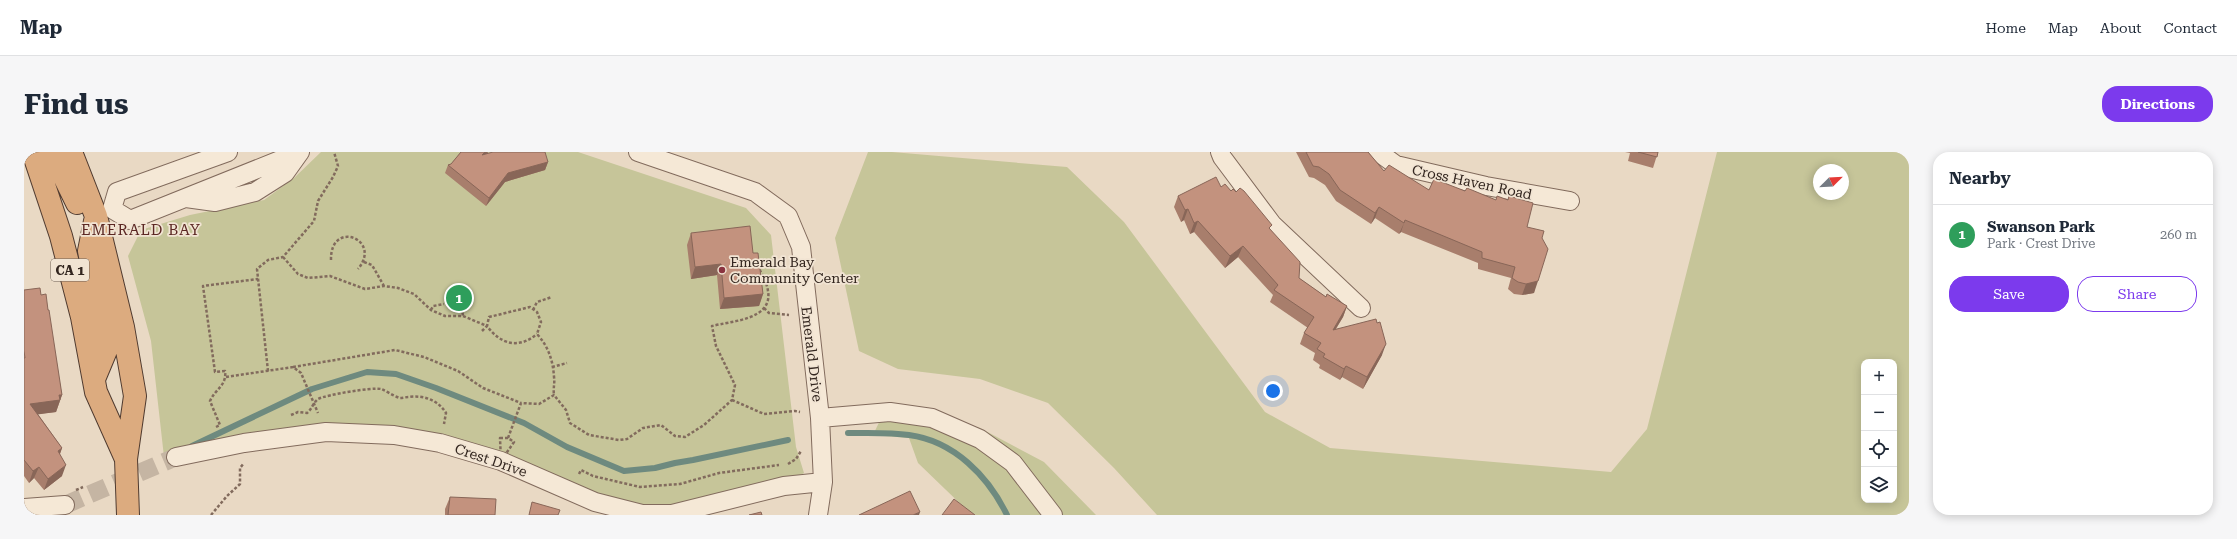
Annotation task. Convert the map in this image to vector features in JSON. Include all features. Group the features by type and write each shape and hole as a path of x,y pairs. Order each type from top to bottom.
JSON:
{"highway":[{"name":"CA 1","path":"33,152 61,236 96,392 126,459"},
{"path":"52,152 74,200 79,206 104,213 89,251 108,340 107,348 94,379"},
{"name":"CA 1","path":"71,152 104,213 135,396 126,459 128,515"}],"street":[{"path":"228,152 117,192 104,213 130,220 185,198 215,202 255,192 285,173 300,152"},
{"name":"Emerald Drive","path":"638,152 755,192 788,216 800,247 820,418 823,482 818,515"},
{"path":"1220,152 1222,158 1272,224 1362,308"},
{"name":"Cross Haven Road","path":"1378,152 1396,165 1486,186 1570,201"},
{"path":"176,170 185,198"},
{"path":"820,418 890,412 932,418 980,439 1013,463 1053,515"},
{"name":"Crest Drive","path":"176,457 244,443 326,432 394,435 440,443 501,461 595,502 642,514 672,514 784,486 823,482"},
{"path":"24,508 65,505"}],"path":[{"path":"268,371 256,269 268,260 283,257 314,221 318,201 338,166 334,152"},
{"path":"330,260 330,249 336,241 344,236 354,237 362,243 366,252 364,262 358,269"},
{"path":"283,257 298,274 308,278 330,276 365,289 384,286 398,288 414,294 431,310 445,316 463,316 487,326 494,336 510,344 521,343 537,334 541,322 537,312 530,307 520,308 489,317 487,326 482,332"},
{"path":"364,262 372,265 384,286"},
{"path":"537,334 550,351 554,395 566,410 570,423 589,434 620,440 627,439 643,428 652,425 661,425 675,436 685,437 709,421 732,400 735,385 716,346 712,326 755,315 764,308 768,290 759,263"},
{"path":"215,428 220,425 210,401 212,396 222,387 226,377 225,371 215,372 203,286 258,279"},
{"path":"533,310 537,302 552,297"},
{"path":"431,310 433,306 444,304"},
{"path":"457,305 462,309 463,316"},
{"path":"764,308 769,313 782,316 808,313"},
{"path":"226,377 395,350 424,357 458,371 483,388 521,403 539,404 554,395"},
{"path":"552,367 567,364"},
{"path":"294,367 301,373 312,399"},
{"path":"289,416 298,412 307,413 311,409 314,402 326,395 371,387 381,389 401,398 420,396 429,399 442,407 446,413 440,443"},
{"path":"732,400 764,414 800,411 800,416"},
{"path":"508,438 521,403"},
{"path":"211,515 226,496 240,484 240,468 247,455 244,443"},
{"path":"569,491 582,470 593,476 640,487 680,484 718,473 789,464 796,459 802,445"}],"green space":[{"path":"321,152 578,152 746,208 771,235 796,447 804,473 784,484 673,509 644,508 598,497 503,457 326,426 164,457 151,341 128,256 141,230 190,215 264,200 294,178"},
{"path":"868,152 892,152 1067,167 1124,222 1265,412 1330,448 1611,472 1647,429 1717,152 1909,152 1909,515 1157,515 1114,468 1048,403 980,379 898,369 859,351 835,238"},
{"path":"885,410 954,421 980,428 1044,462 1096,515 972,515 918,463 909,438 873,435"}],"building":[{"path":"461,152 485,152 482,155 493,152 545,152 548,162 508,173 489,198 448,165 451,164"},
{"path":"1306,152 1368,152 1384,171 1389,165 1429,190 1434,179 1465,191 1467,188 1496,200 1497,196 1508,200 1509,196 1533,203 1527,227 1544,231 1542,238 1548,249 1538,281 1526,284 1518,282 1512,278 1515,267 1482,258 1482,252 1405,220 1404,223 1379,207 1375,213 1340,190 1329,174 1319,167 1313,166"},
{"path":"1638,152 1658,152 1657,157"},
{"path":"1216,177 1221,187 1225,184 1231,191 1233,189 1236,192 1240,188 1244,191 1272,225 1269,228 1300,262 1299,278 1326,297 1327,294 1347,306 1333,330 1376,319 1377,323 1380,322 1386,344 1367,377 1346,366 1344,369 1323,357 1325,354 1317,349 1321,343 1304,333 1314,317 1274,290 1278,285 1243,246 1230,256 1198,221 1194,223 1188,209 1185,210 1178,196"},
{"name":"Emerald Bay Community Center","path":"750,226 753,253 758,253 763,294 724,298 721,264 695,267 691,233"},
{"path":"40,288 41,295 46,294 62,395 59,395 60,400 30,404 62,448 58,451 66,465 48,479 39,467 33,471 24,460 24,290"},
{"path":"910,491 920,512 913,515 859,515"},
{"path":"450,497 496,499 495,515 448,515"},
{"path":"954,499 975,515 942,515"},
{"path":"532,502 560,510 558,515 529,515"},
{"path":"761,512 762,515 749,515"}],"waterway":[{"path":"192,446 312,389 367,372 396,374 436,388 524,423 567,447 624,471 655,468 788,440"},
{"path":"848,433 909,435 941,445 955,453 980,474 990,487 1007,515"}],"tunnel":[{"path":"65,505 176,457"}],"place":[{"name":"Emerald Bay Community Center","path":"722,270"},
{"name":"Swanson Park","path":"459,298"}],"district":[{"name":"EMERALD BAY","path":"141,230"}]}
